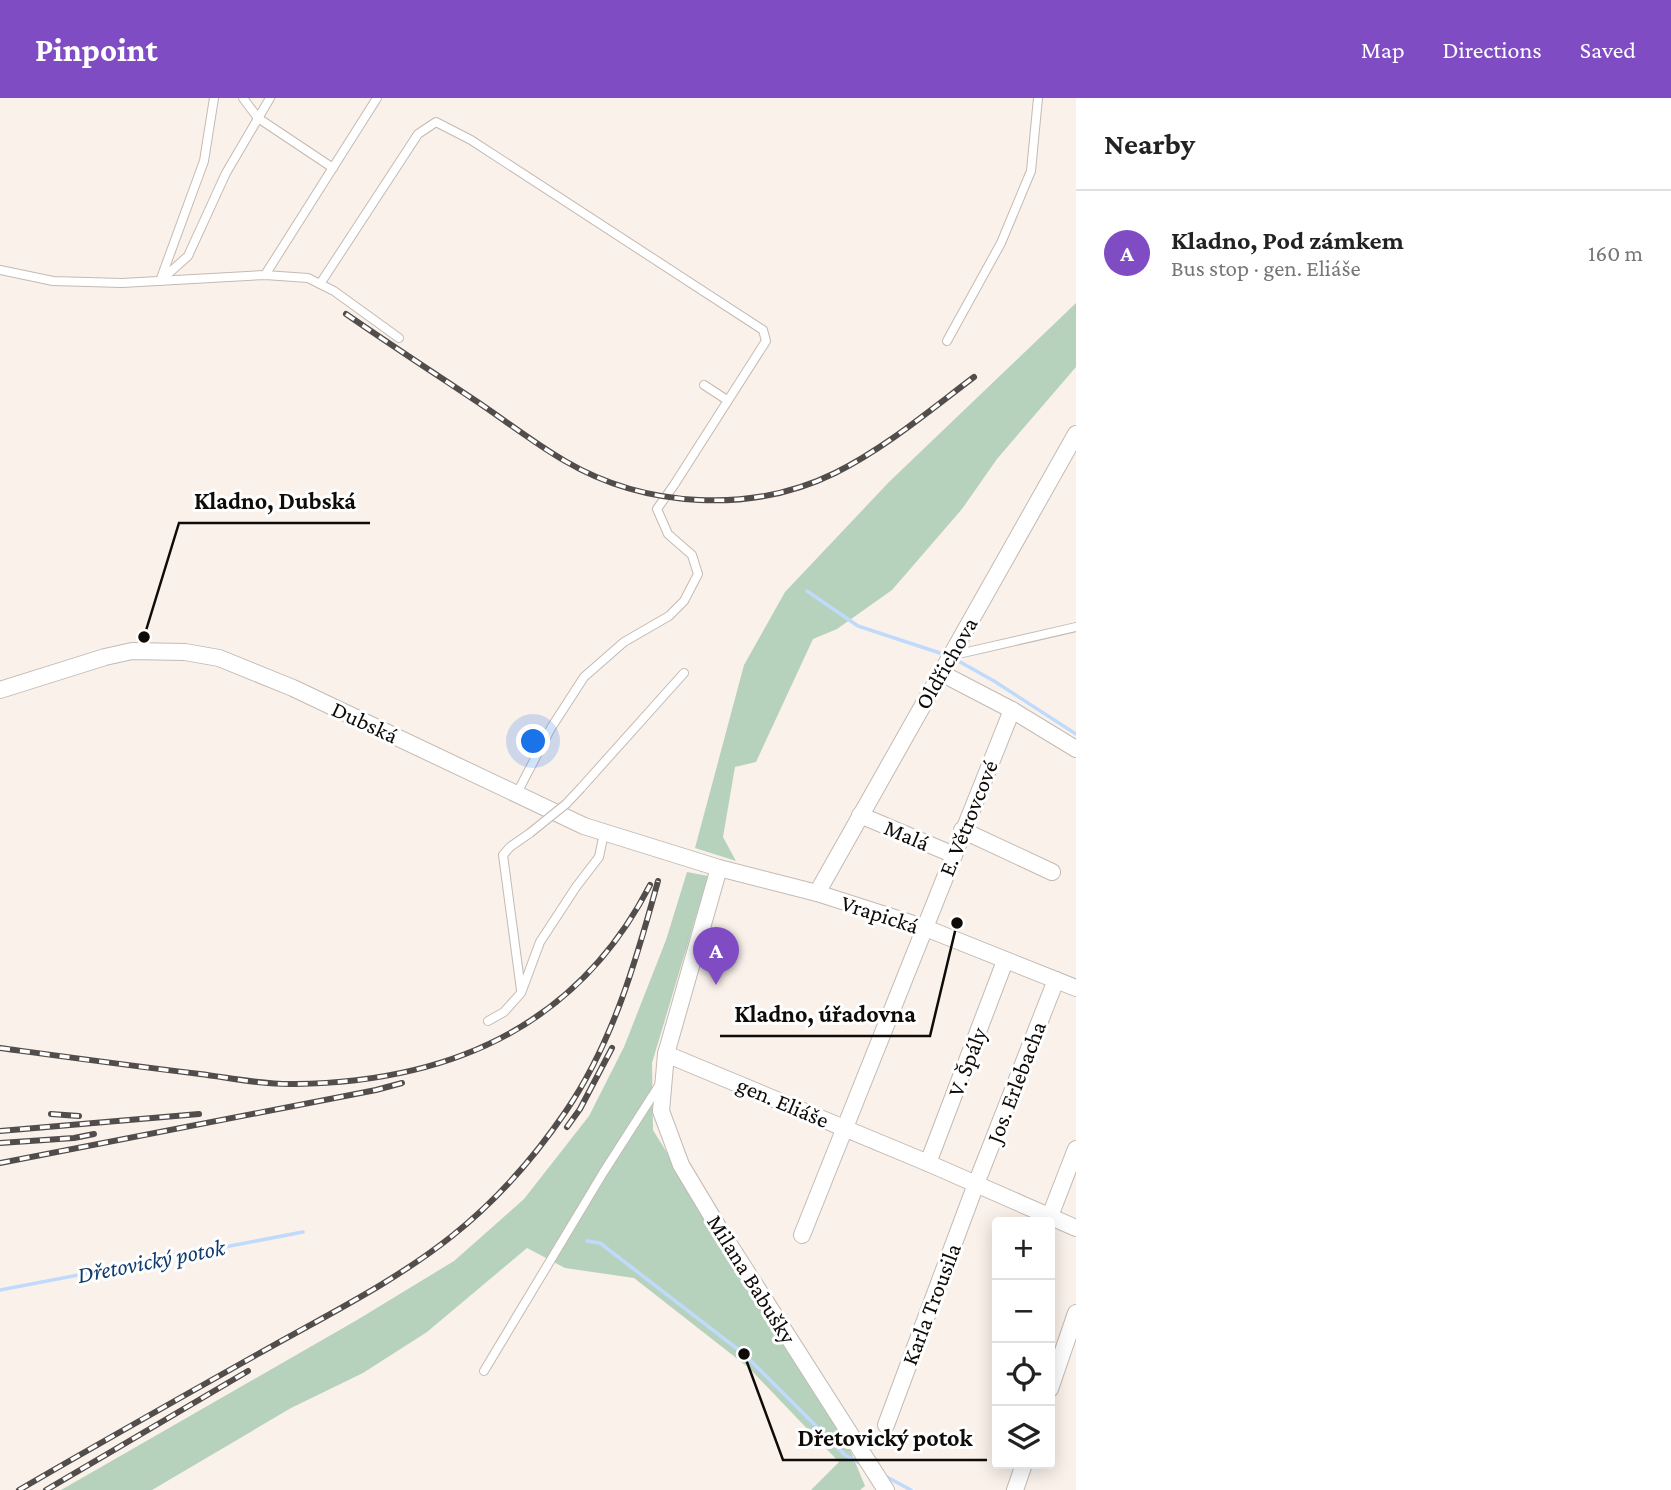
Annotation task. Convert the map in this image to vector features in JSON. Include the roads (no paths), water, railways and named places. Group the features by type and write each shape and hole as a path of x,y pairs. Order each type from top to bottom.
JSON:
{"street":[{"name":"Oldřichova","path":"817,893 1076,434"},
{"name":"Dubská","path":"0,690 132,651 201,654 293,688 584,826 719,869"},
{"path":"941,674 1012,709 1076,749"},
{"name":"E. Větrovcové","path":"802,1235 1012,709"},
{"name":"Malá","path":"860,815 954,855"},
{"path":"962,830 1052,872"},
{"path":"666,1054 719,869"},
{"name":"Vrapická","path":"719,869 817,893 923,927 1076,988"},
{"name":"V. Špály","path":"928,1163 1005,961"},
{"name":"Jos. Erlebacha","path":"976,1184 1056,980"},
{"name":"Milana Babušky","path":"666,1054 661,1111 681,1165 886,1490"},
{"name":"gen. Eliáše","path":"666,1054 1076,1228"},
{"path":"1051,1216 1076,1149"},
{"name":"Karla Trousila","path":"886,1425 976,1184"},
{"path":"1055,1374 1076,1313"},
{"path":"1015,1490 1022,1469"}],"lane":[{"path":"160,281 204,161 214,98"},
{"path":"243,98 258,118 333,168"},
{"path":"160,281 188,256 226,173 270,98"},
{"path":"265,275 377,98"},
{"path":"947,341 1001,243 1031,172 1038,98"},
{"path":"320,284 418,134 436,122 471,140 763,330 766,341 657,509 668,534 692,555 698,574 684,601 669,616 624,642 584,677 551,728 517,793"},
{"path":"0,270 53,281 122,283 265,275 307,278 334,291 399,338"},
{"path":"704,385 727,400"},
{"path":"951,655 1076,627"},
{"path":"522,993 503,855 566,804 684,673"},
{"path":"488,1021 504,1012 522,993 540,942 576,887 599,858 604,833"},
{"path":"484,1371 603,1173 664,1079"}],"waterway":[{"path":"807,591 858,626 946,655"},
{"path":"953,658 1076,734"},
{"name":"Dřetovický potok","path":"0,1290 303,1232"},
{"name":"Dřetovický potok","path":"587,1241 600,1243 744,1354 845,1455 863,1465"},
{"name":"Dřetovický potok","path":"885,1476 911,1490"}],"railway":[{"path":"346,314 565,461 596,477 629,488 699,500 734,500 769,495 803,486 835,473 889,441 974,377"},
{"path":"19,1490 382,1284 452,1236 484,1208 514,1178 541,1145 583,1085 621,1000 658,881"},
{"path":"0,1048 271,1083 351,1081 405,1072 456,1058 503,1037 546,1010 585,976 620,934 650,885"},
{"path":"567,1127 580,1109 612,1048"},
{"path":"0,1163 402,1083"},
{"path":"51,1114 79,1116"},
{"path":"0,1131 199,1114"},
{"path":"0,1143 94,1134"},
{"path":"46,1490 248,1371"}],"place":[{"name":"Kladno, Dubská","path":"144,637"},
{"name":"Kladno, úřadovna","path":"957,923"},
{"name":"Kladno, Pod zámkem","path":"716,985"},
{"name":"Dřetovický potok","path":"744,1354"}]}
